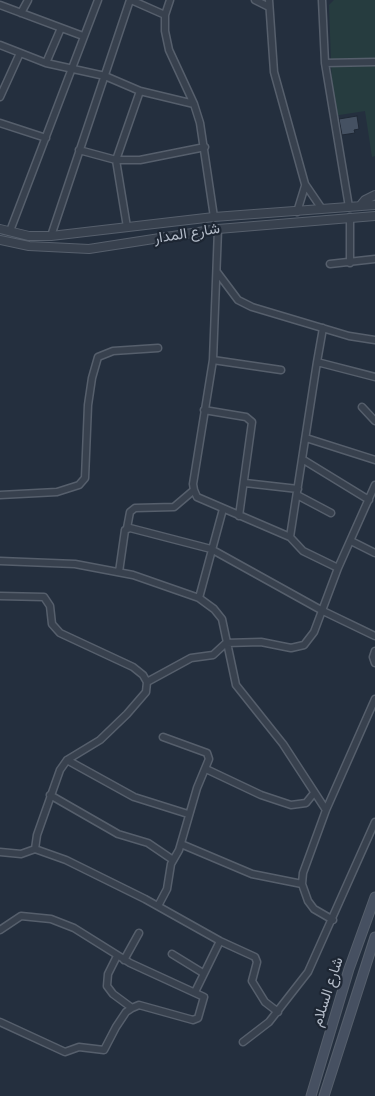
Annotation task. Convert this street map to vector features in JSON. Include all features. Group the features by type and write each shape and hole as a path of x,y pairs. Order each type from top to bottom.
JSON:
{"main road":[{"name":"شارع السلام","path":"311,1096 349,969 375,897"},
{"name":"شارع السلام","path":"324,1096 375,937"}],"street":[{"path":"21,14 28,0"},
{"path":"10,231 98,0"},
{"path":"51,236 130,0 165,15"},
{"path":"170,0 165,15 165,31 169,50 194,104 205,147 214,218"},
{"path":"255,0 269,4 274,72 305,184 322,209"},
{"path":"322,0 325,63 348,207"},
{"path":"0,5 83,36"},
{"path":"46,63 61,28"},
{"path":"0,45 46,63 105,76 140,92 194,104"},
{"path":"0,98 20,53"},
{"path":"325,63 375,62"},
{"path":"127,227 116,160 140,92"},
{"path":"0,123 46,138"},
{"path":"79,150 116,160 140,160 205,147"},
{"path":"297,212 305,184"},
{"path":"360,206 365,200 375,195"},
{"name":"شارع المدار","path":"0,230 29,236 51,236 214,218 375,205"},
{"name":"شارع المدار","path":"0,240 29,246 89,249 218,229 375,216"},
{"path":"350,217 350,263"},
{"path":"218,229 213,360 193,484 194,490 197,497 290,537 303,551 338,568"},
{"path":"330,264 375,259"},
{"path":"217,272 238,300 282,317 349,336 375,340"},
{"path":"290,537 323,328"},
{"path":"0,495 57,492 79,486 85,478 88,405 92,378 98,357 112,351 158,348"},
{"path":"213,360 282,370"},
{"path":"317,362 375,377"},
{"path":"362,407 375,421"},
{"path":"204,410 250,418 252,422 239,516"},
{"path":"306,438 375,460"},
{"path":"302,459 369,500"},
{"path":"245,483 297,492 331,513"},
{"path":"147,682 191,658 214,655 226,643 261,642 291,648 304,645 314,632 338,568 375,485"},
{"path":"119,572 130,512 135,508 174,507 194,490"},
{"path":"199,598 223,509"},
{"path":"127,528 211,549 321,610 375,636"},
{"path":"350,540 375,553"},
{"path":"0,560 75,564 119,572 199,598 214,609 222,619 236,685 283,744 326,810"},
{"path":"0,596 44,597 50,606 52,624 60,633 133,667 144,675 147,682 146,692 127,714 100,740 67,760 60,770 50,795 35,849"},
{"path":"375,651 373,657 375,663"},
{"path":"333,920 314,908 308,901 302,884 309,852 375,699"},
{"path":"158,906 167,889 173,860 181,844 188,814 209,759 206,753 163,737"},
{"path":"67,760 134,797 188,814"},
{"path":"206,769 261,795 291,805 306,803 314,793"},
{"path":"50,795 118,834 148,844 173,860"},
{"path":"243,1042 278,1012 308,972 333,920 375,822"},
{"path":"181,844 252,874 302,884"},
{"path":"0,852 21,854 35,849 66,860 158,906 220,941 255,957 257,962 252,981 265,1002 278,1012"},
{"path":"0,930 21,916 50,919 74,928 124,960 204,997 198,1018 193,1020 139,1005 132,1008 126,1012 104,1050 79,1047 65,1052 0,1022"},
{"path":"124,960 139,933"},
{"path":"195,992 220,941"},
{"path":"172,954 204,973"},
{"path":"117,956 108,974 107,986 113,994 132,1008"}],"green space":[{"path":"334,0 375,0 375,156 372,157 365,111 333,116 329,5"}],"building":[{"path":"357,116 359,129 354,130 355,133 342,135 339,119"}]}
